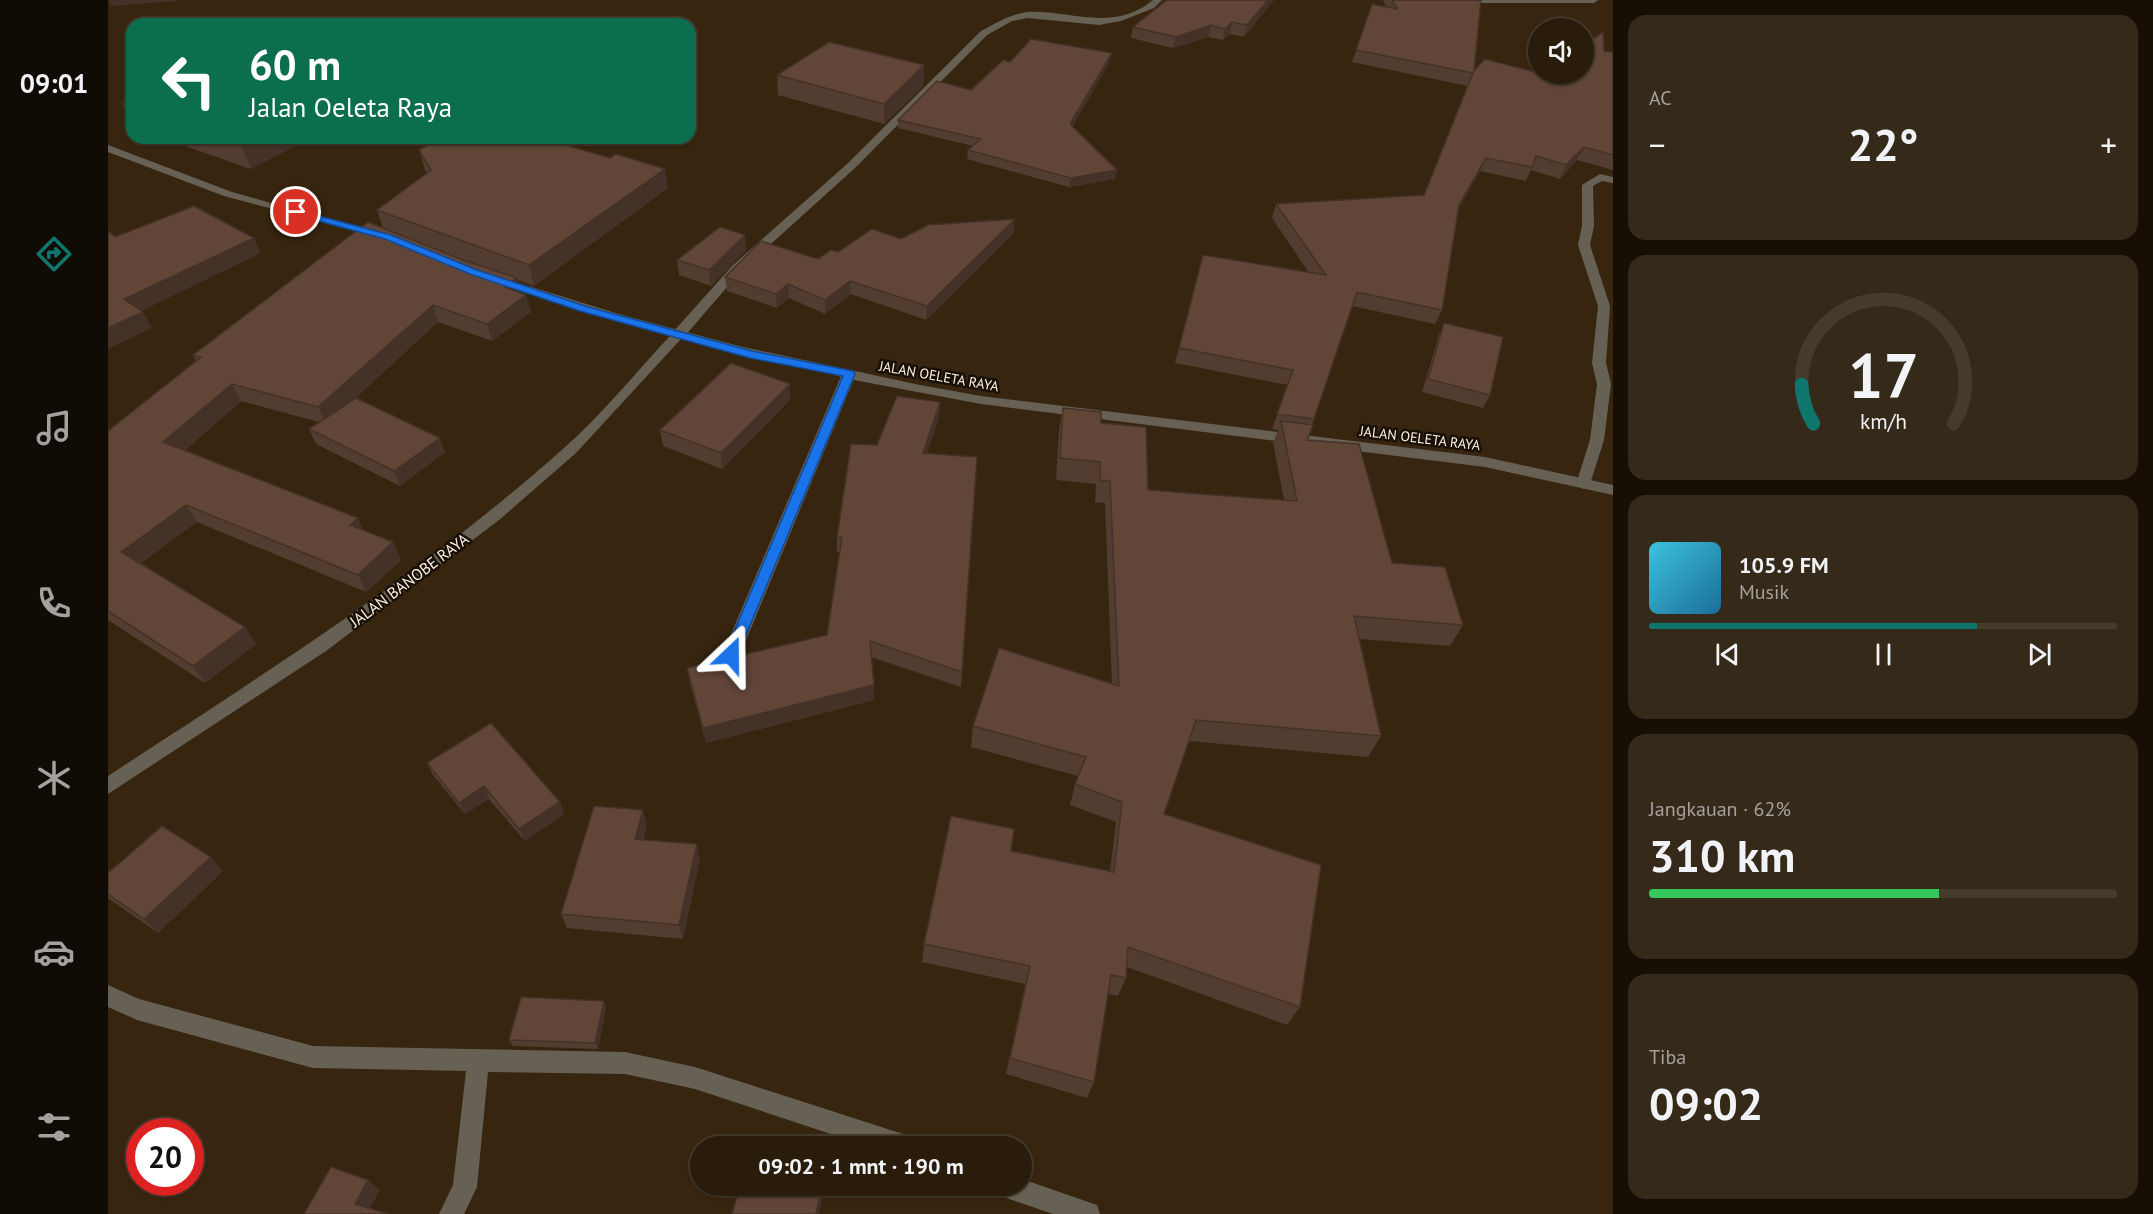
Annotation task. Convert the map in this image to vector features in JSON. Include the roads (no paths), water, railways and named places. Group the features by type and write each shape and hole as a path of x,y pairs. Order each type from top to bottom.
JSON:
{"street":[{"name":"JALAN BANOBE RAYA","path":"108,786 320,646 494,516 571,450 737,268 852,166 984,33 1009,19 1028,15 1099,22 1121,18 1151,6 1158,0"},
{"path":"1459,3 1594,0"},
{"path":"108,148 228,194 399,241"},
{"path":"1583,484 1597,440 1604,384 1599,363 1604,306 1584,245 1588,226 1587,185 1600,177 1613,180"},
{"name":"JALAN OELETA RAYA","path":"484,276 584,309 678,335 750,354 902,387 981,400 1485,462 1613,490"},
{"path":"731,655 849,374"},
{"path":"108,996 137,1009 313,1057 625,1063 695,1078 872,1136"},
{"path":"452,1214 465,1187 478,1061"},
{"path":"1032,1195 1088,1214"}]}
